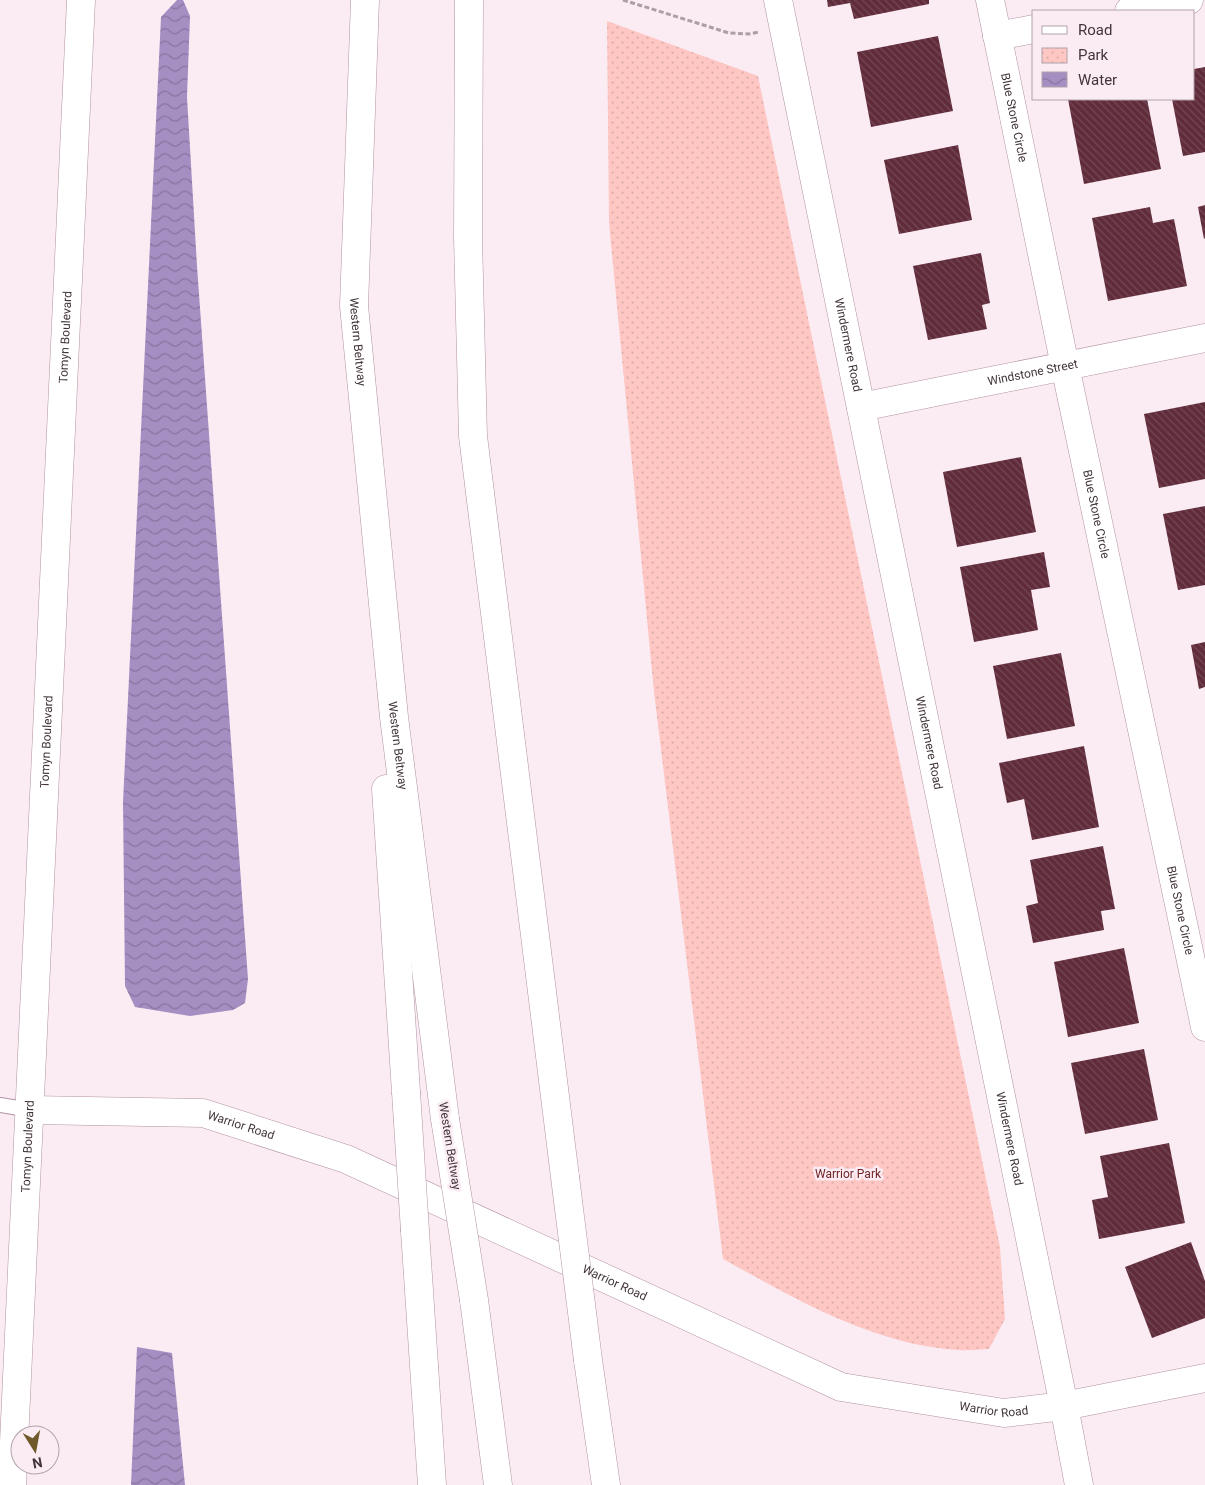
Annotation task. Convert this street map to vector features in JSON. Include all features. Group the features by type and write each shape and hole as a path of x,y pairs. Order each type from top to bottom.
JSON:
{"main road":[{"name":"Tomyn Boulevard","path":"12,1485 31,1110 81,0"},
{"name":"Western Beltway","path":"365,0 354,306 394,717 445,1119 474,1300 498,1485"},
{"path":"470,0 468,238 473,436 588,1360 606,1485"},
{"name":"Windermere Road","path":"778,0 1079,1485"},
{"name":"Blue Stone Circle","path":"990,0 1065,366 1205,1027"},
{"path":"1135,10 1189,0"},
{"path":"998,36 1032,30"},
{"path":"354,306 432,1485"},
{"name":"Windstone Street","path":"861,408 1205,338"},
{"name":"Warrior Road","path":"31,1110 203,1113 346,1159 841,1387 1004,1413 1064,1406 1205,1378"}],"lane":[{"path":"0,1105 31,1110"}],"path":[{"path":"623,0 729,33 749,34 784,27"}],"green space":[{"name":"Warrior Park","path":"607,21 758,76 1000,1247 1005,1319 989,1349 963,1350 927,1346 866,1330 807,1304 723,1259 654,692 609,223"}],"water":[{"path":"177,0 183,0 190,16 187,97 197,266 248,979 245,1003 233,1010 190,1016 135,1007 125,986 123,802 161,17"},
{"path":"137,1347 172,1353 185,1485 131,1485"}],"building":[{"path":"827,0 929,0 929,4 854,19 850,3 828,7"},
{"path":"938,36 953,111 871,127 857,52"},
{"path":"1205,67 1205,152 1183,156 1172,100 1195,100 1195,69"},
{"path":"1068,100 1147,100 1161,169 1084,184"},
{"path":"958,145 972,220 899,234 884,160"},
{"path":"1205,205 1205,238 1204,239 1198,207"},
{"path":"1150,207 1153,223 1174,219 1187,286 1108,301 1092,218"},
{"path":"981,253 990,303 982,305 987,329 928,340 913,266"},
{"path":"1205,402 1205,479 1159,488 1144,414"},
{"path":"1021,457 1036,532 957,547 943,472"},
{"path":"1205,506 1205,585 1178,590 1163,514"},
{"path":"1044,552 1050,587 1031,590 1038,630 974,642 960,567"},
{"path":"1205,642 1205,687 1199,689 1191,645"},
{"path":"1061,653 1075,726 1007,739 993,666"},
{"path":"1084,746 1099,827 1032,840 1024,799 1007,803 999,763"},
{"path":"1103,846 1115,909 1101,911 1104,930 1033,943 1026,906 1038,903 1030,860"},
{"path":"1124,948 1139,1023 1068,1037 1054,962"},
{"path":"1144,1049 1158,1120 1085,1134 1071,1063"},
{"path":"1169,1143 1185,1223 1099,1239 1092,1200 1108,1197 1100,1156"},
{"path":"1191,1242 1205,1281 1205,1318 1152,1338 1125,1267"}]}
